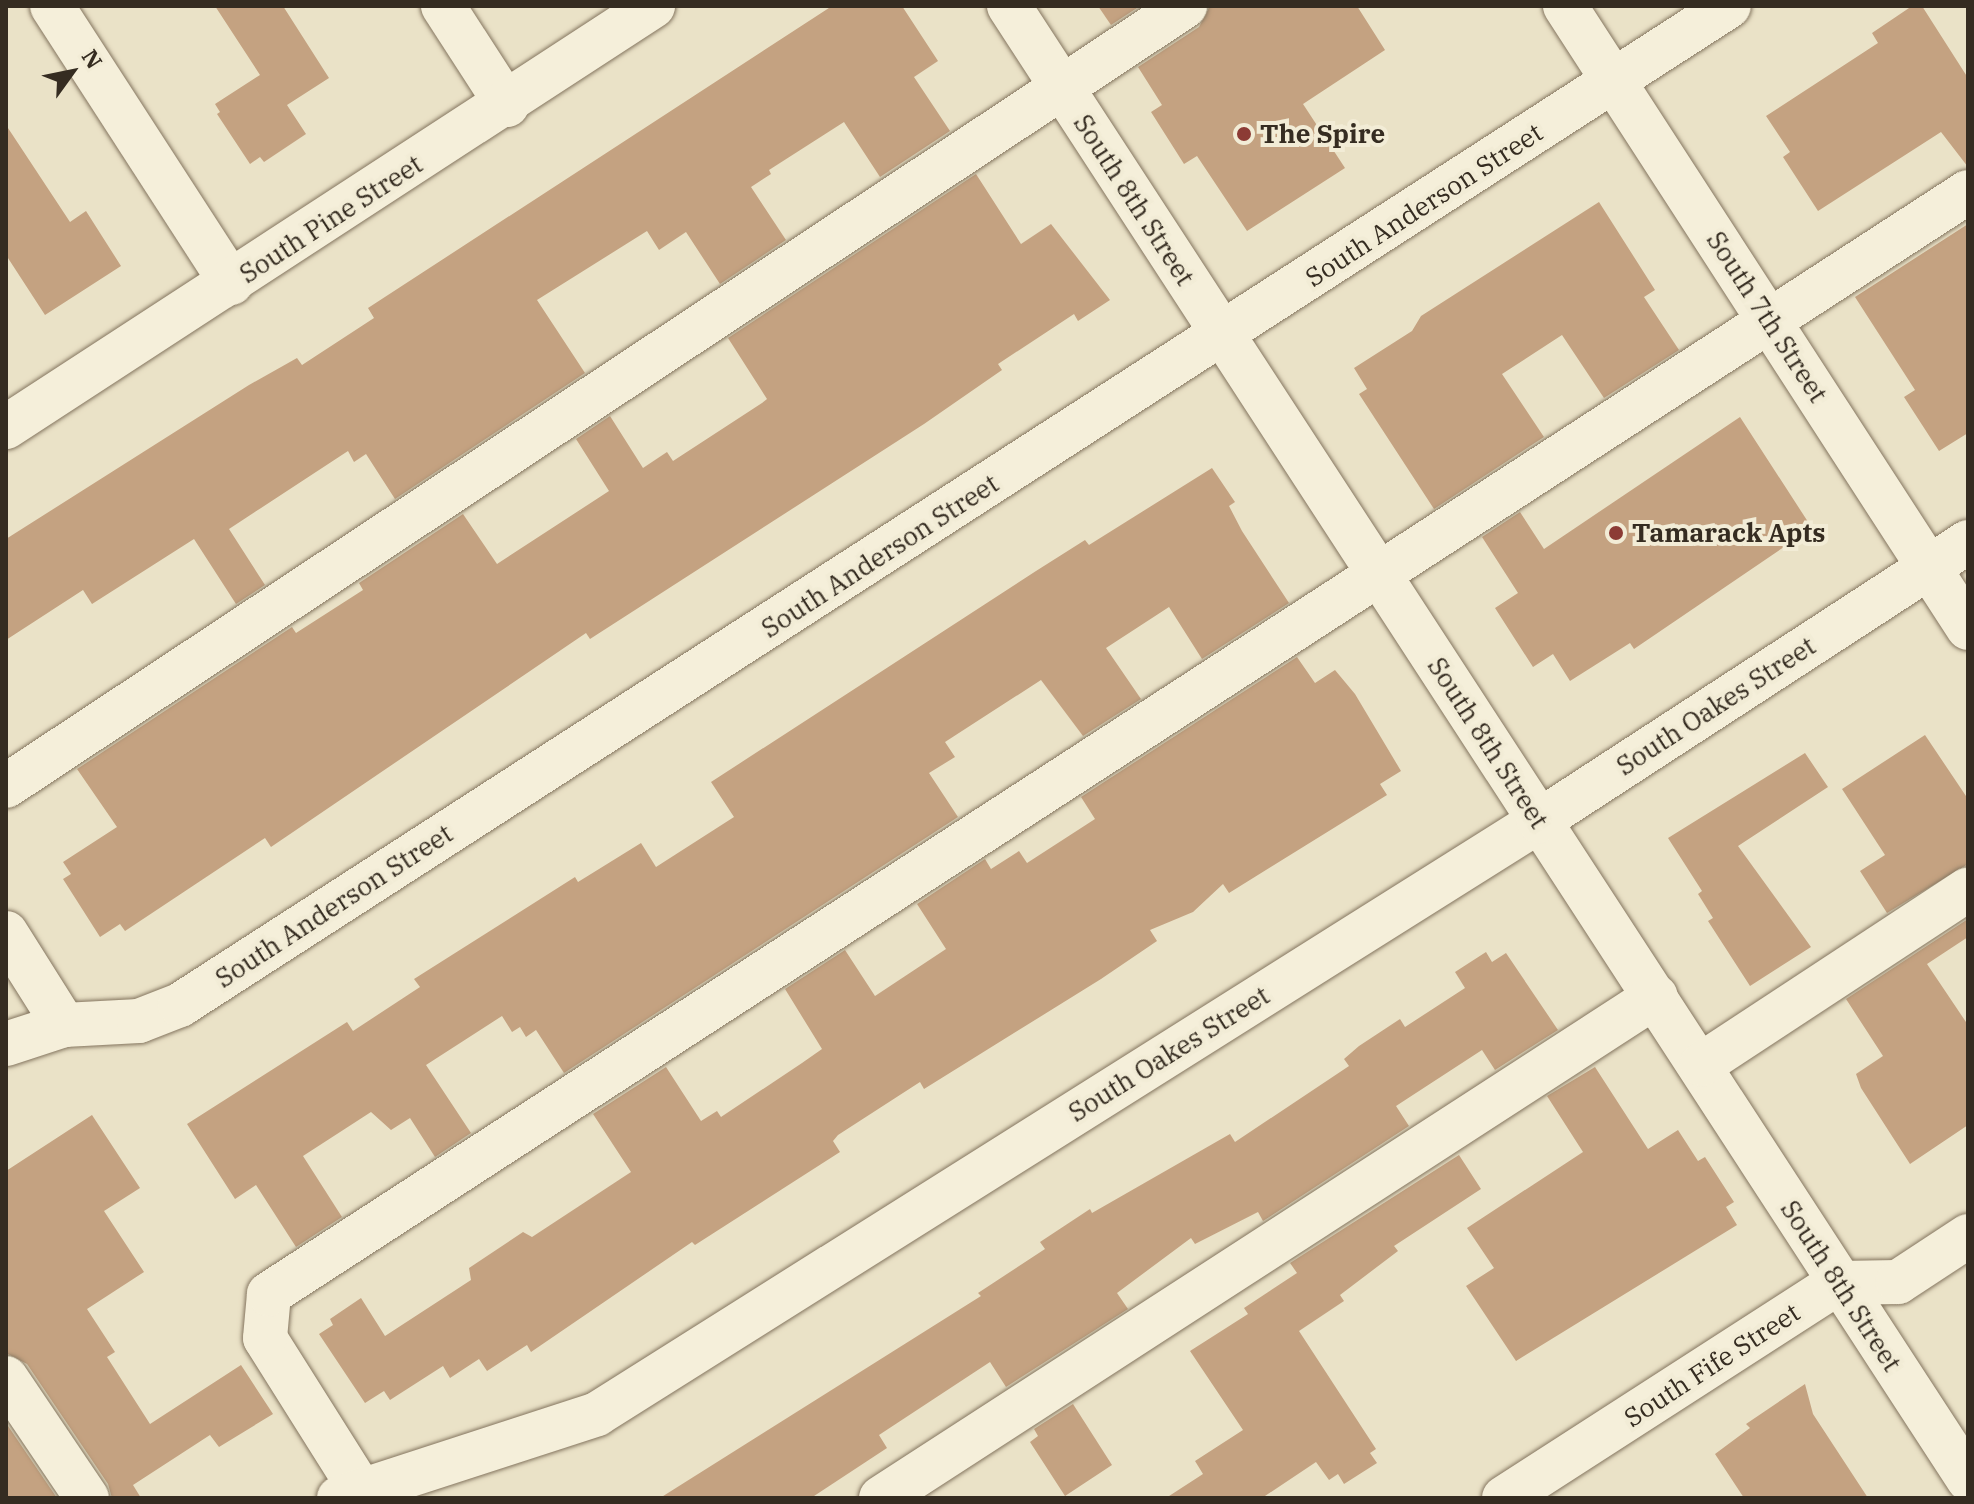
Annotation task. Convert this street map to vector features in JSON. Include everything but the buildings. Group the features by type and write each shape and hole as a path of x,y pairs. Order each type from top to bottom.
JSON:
{"street":[{"path":"52,6 231,283"},
{"path":"443,6 507,105"},
{"name":"South Pine Street","path":"6,427 507,105 653,6"},
{"name":"South 8th Street","path":"1009,6 1539,821 1702,1064 1838,1283 1968,1479"},
{"path":"6,786 1185,6"},
{"name":"South 7th Street","path":"1565,6 1968,628"},
{"name":"South Anderson Street","path":"6,1044 64,1025 139,1021 180,1005 1223,336 1729,6"},
{"path":"349,1494 265,1338 269,1294 1968,192"},
{"name":"South Oakes Street","path":"349,1494 597,1414 1539,821 1968,542"},
{"path":"1702,1064 1968,889"},
{"path":"6,933 64,1025"},
{"path":"881,1498 1656,996"},
{"path":"1838,1283 1898,1282 1968,1236"},
{"name":"South Fife Street","path":"1504,1498 1838,1283"},
{"path":"6,1378 87,1498"}],"place":[{"name":"The Spire","path":"1244,134"},
{"name":"Tamarack Apts","path":"1616,533"}]}
